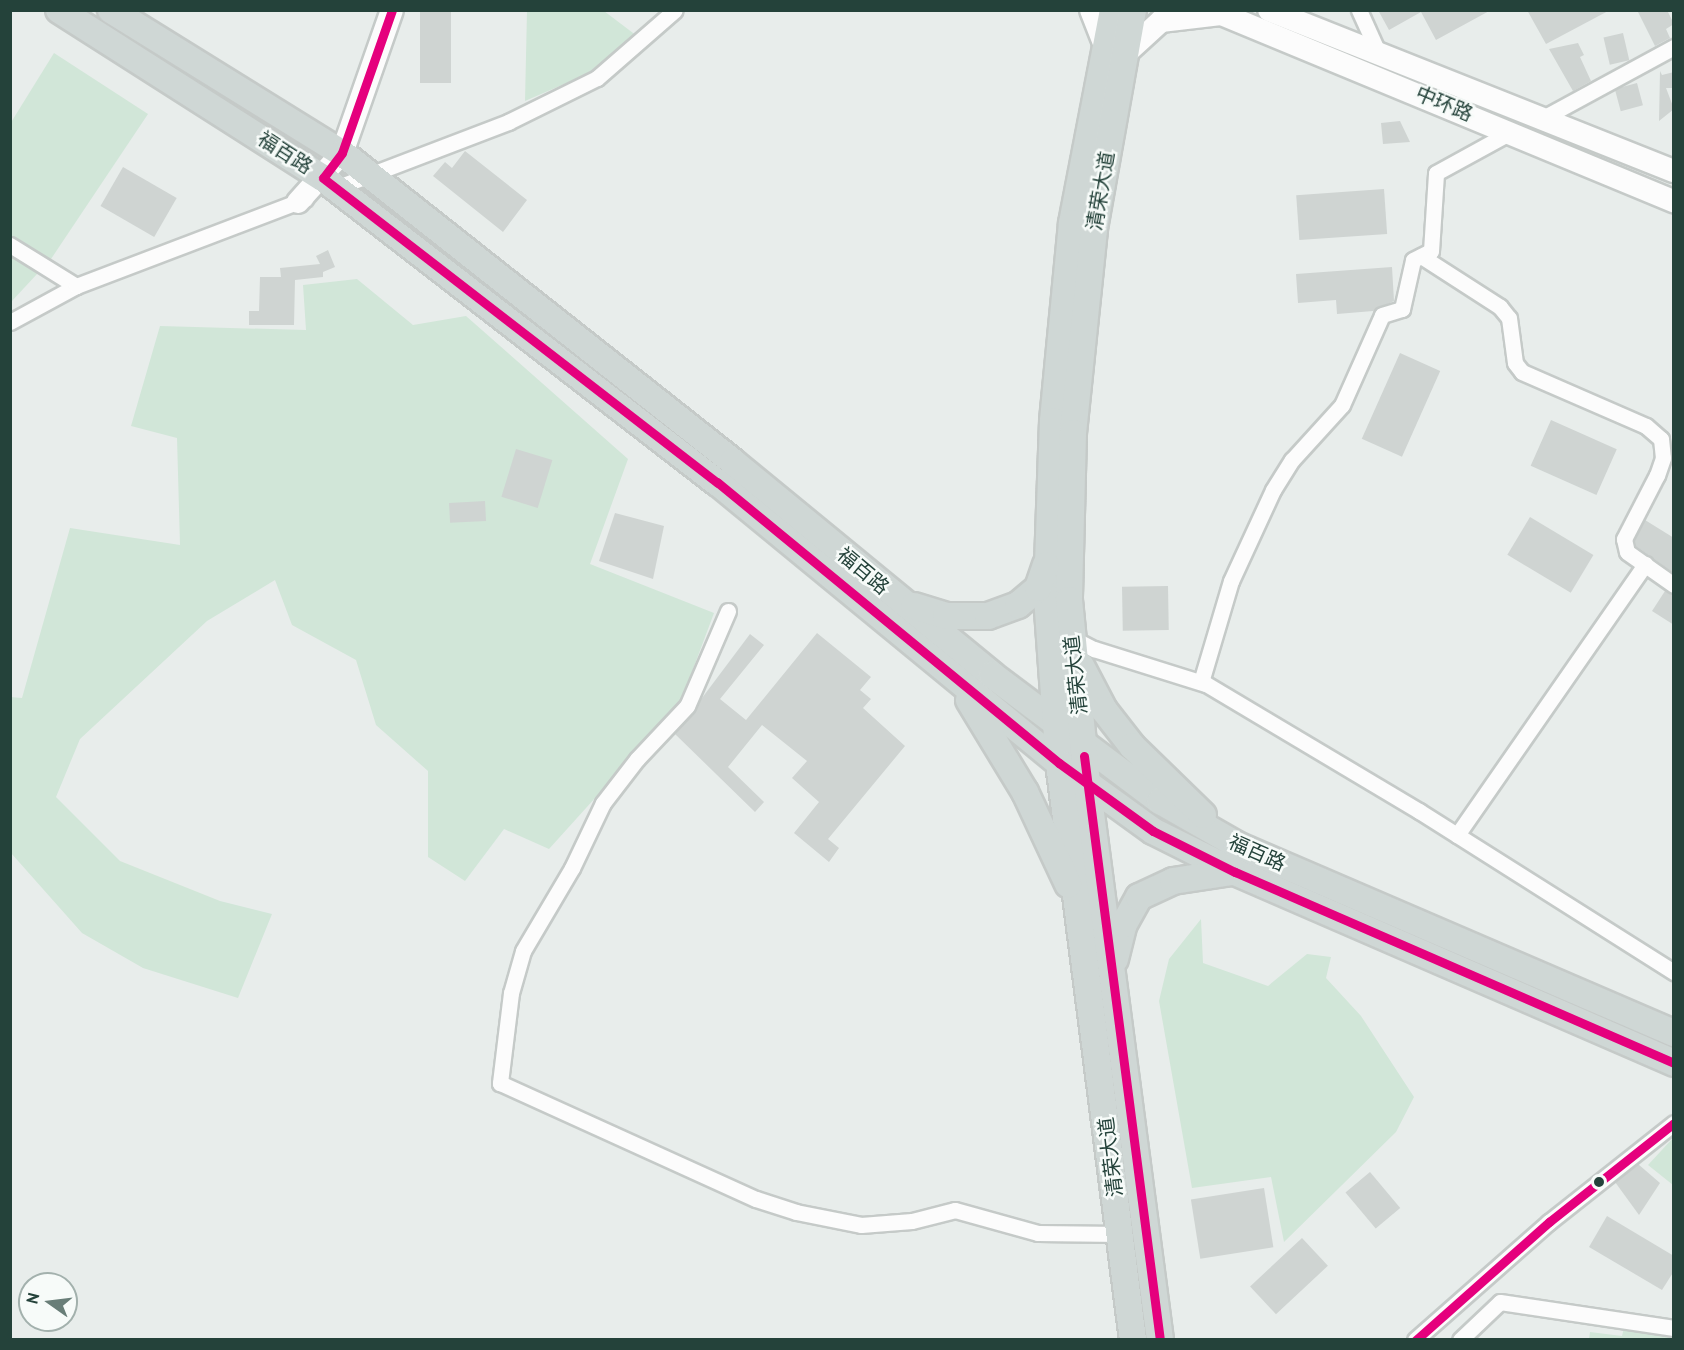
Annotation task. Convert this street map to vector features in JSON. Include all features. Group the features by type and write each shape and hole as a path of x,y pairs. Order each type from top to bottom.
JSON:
{"main road":[{"name":"福百路","path":"59,10 329,183 717,482 1059,764 1153,831 1235,872 1674,1063"},
{"name":"福百路","path":"111,10 342,153 733,462 1057,727 1190,820 1237,845 1674,1033"},
{"name":"清荣大道","path":"1113,10 1116,51 1094,230 1073,433 1069,600 1087,783 1160,1340"},
{"name":"清荣大道","path":"1133,10 1116,51 1072,223 1053,421 1047,597 1059,764 1082,921 1133,1340"},
{"path":"899,600 946,616 988,616 1018,605 1038,588 1048,559"},
{"path":"1072,640 1084,676 1132,746 1237,845"},
{"path":"944,669 979,713 1025,792 1082,921"},
{"path":"1112,974 1124,924 1139,897 1173,880 1235,872"}],"street":[{"path":"329,183 342,153 392,10"},
{"path":"10,322 76,286 298,202 329,183 369,175 508,122 597,78 675,10"},
{"path":"1091,10 1116,51 1161,21 1216,12"},
{"name":"中环路","path":"1269,10 1674,171"},
{"path":"1359,10 1378,52"},
{"name":"中环路","path":"1216,12 1674,201"},
{"path":"1543,118 1674,47"},
{"path":"1201,682 1231,581 1274,490 1292,460 1342,405 1382,315 1402,309 1413,260 1431,251 1436,173 1511,132"},
{"path":"10,244 76,286"},
{"path":"1421,256 1505,312 1509,318 1515,363 1522,372 1646,426 1661,439 1663,458 1657,476 1624,539 1627,552 1674,585"},
{"path":"1457,835 1645,564"},
{"path":"728,611 687,706 603,803 572,868 523,951 511,993 500,1083 756,1198 796,1212 861,1225 912,1221 955,1210 1038,1233 1120,1234"},
{"path":"1072,640 1094,650 1201,682 1457,835 1674,972"},
{"path":"1415,1340 1549,1222 1674,1123"},
{"path":"1460,1340 1500,1302 1674,1328"}],"green space":[{"path":"527,11 604,11 637,36 585,75 525,101"},
{"path":"54,53 148,114 51,259 11,302 10,124"},
{"path":"357,279 413,325 466,316 628,459 590,564 714,613 680,704 549,849 504,829 465,881 428,857 428,771 376,725 356,660 292,625 275,580 207,621 80,739 56,797 120,861 220,901 272,914 238,998 143,968 82,933 11,853 10,697 22,698 70,528 180,545 177,438 131,426 160,326 306,330 303,285"},
{"path":"1201,919 1203,963 1268,986 1307,954 1331,957 1326,978 1361,1016 1414,1097 1396,1132 1284,1242 1271,1177 1192,1188 1159,1001 1169,959"},
{"path":"1673,1138 1673,1185 1648,1165"},
{"path":"1624,1328 1673,1335 1673,1339 1589,1339 1590,1332 1622,1336"}],"building":[{"path":"420,10 451,10 451,83 420,83"},
{"path":"1378,10 1491,10 1436,40 1421,12 1389,30"},
{"path":"1527,10 1610,10 1546,44"},
{"path":"1637,10 1667,10 1674,24 1666,29 1670,38 1655,46"},
{"path":"1623,33 1629,60 1610,65 1604,37"},
{"path":"1578,43 1584,55 1580,57 1591,81 1573,91 1549,49"},
{"path":"1660,71 1662,75 1674,72 1674,88 1666,88 1674,109 1659,121"},
{"path":"1637,83 1643,105 1621,111 1615,89"},
{"path":"1400,121 1410,142 1383,144 1381,123"},
{"path":"465,151 527,200 503,232 433,176 445,162 452,168"},
{"path":"123,167 177,198 154,237 100,206"},
{"path":"1384,189 1387,234 1299,240 1296,195"},
{"path":"328,250 335,267 323,272 323,277 295,280 294,325 249,325 249,311 259,311 260,277 281,277 280,268 320,264 316,256"},
{"path":"1392,267 1394,301 1373,311 1337,314 1336,300 1298,303 1296,274"},
{"path":"1400,353 1440,371 1402,457 1362,439"},
{"path":"1551,420 1617,449 1596,495 1531,466"},
{"path":"516,449 552,460 538,508 501,497"},
{"path":"485,501 486,521 450,523 449,503"},
{"path":"615,513 664,526 653,579 599,561"},
{"path":"1530,517 1593,555 1571,593 1507,555"},
{"path":"1645,520 1674,538 1674,573 1636,546 1634,540"},
{"path":"1168,586 1169,630 1123,631 1122,587"},
{"path":"1665,591 1674,595 1674,625 1652,611"},
{"path":"817,633 871,677 860,690 871,699 863,708 905,746 828,839 839,848 829,862 794,833 819,802 792,778 807,761 762,725 728,767 764,802 755,812 675,734 750,634 764,645 720,699 746,720"},
{"path":"1638,1164 1660,1183 1639,1215 1615,1182"},
{"path":"1370,1172 1400,1208 1376,1229 1345,1193"},
{"path":"1264,1188 1273,1247 1200,1259 1191,1200"},
{"path":"1607,1216 1674,1256 1674,1271 1662,1290 1589,1247"},
{"path":"1302,1238 1328,1266 1276,1314 1250,1286"}],"transit line":[{"path":"392,10 342,153 323,178 717,482 1059,763 1153,831 1235,872 1674,1063"},
{"path":"1084,756 1160,1340"},
{"path":"1416,1340 1549,1222 1674,1123"}]}
